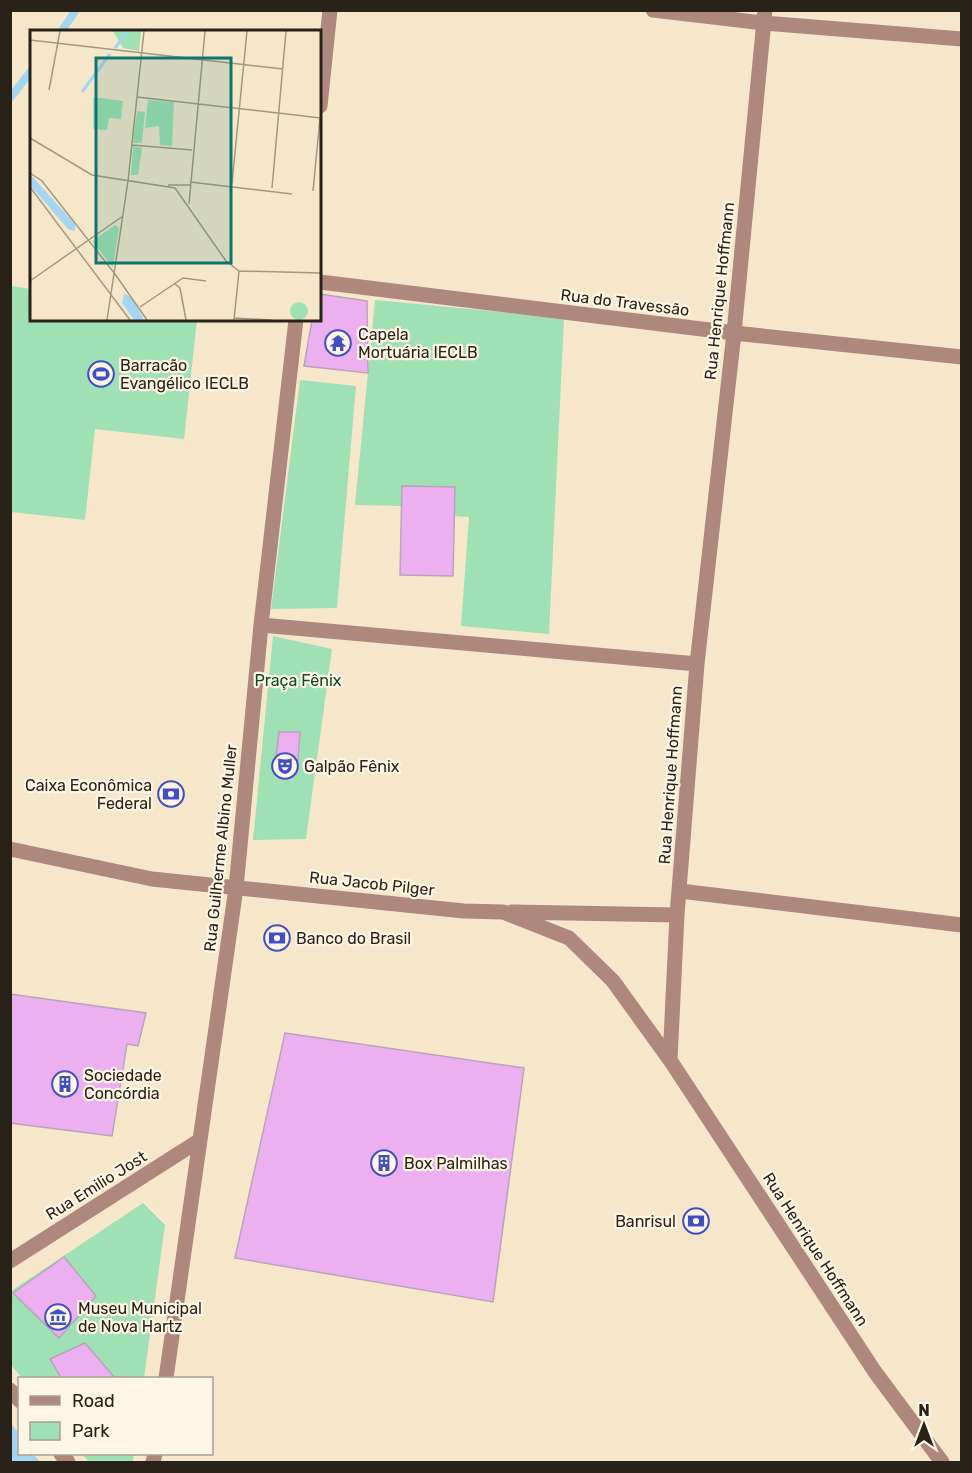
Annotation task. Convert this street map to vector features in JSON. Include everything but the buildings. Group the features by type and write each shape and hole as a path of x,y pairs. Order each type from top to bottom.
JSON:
{"street":[{"path":"321,96 330,10"},
{"path":"653,10 765,17 962,39"},
{"name":"Rua Henrique Hoffmann","path":"765,17 734,333 697,664 677,915 670,1060 875,1372 942,1462"},
{"name":"Rua do Travessão","path":"321,282 734,333 962,357"},
{"name":"Rua Guilherme Albino Muller","path":"166,1377 236,888 261,625 296,321"},
{"path":"261,625 697,664"},
{"name":"Rua Jacob Pilger","path":"10,849 152,879 503,912 569,938 613,981 670,1060"},
{"path":"680,891 962,925"},
{"path":"503,912 677,915"},
{"name":"Rua Emilio Jost","path":"10,1261 200,1140"}],"green space":[{"name":"Barracão Evangélico IECLB","path":"11,286 30,289 30,321 197,321 184,439 95,429 85,520 11,512"},
{"path":"375,300 564,318 549,634 461,626 469,517 454,516 455,487 402,506 355,505"},
{"path":"300,380 356,386 337,608 271,609"},
{"name":"Praça Fênix","path":"273,636 332,649 306,839 253,840"},
{"path":"143,1203 165,1225 144,1377 21,1377 11,1365 11,1291"},
{"path":"83,1455 134,1455 133,1462 89,1462"}],"water":[{"path":"10,1422 18,1433 18,1455 34,1455 40,1462 11,1462"}],"waterway":[{"path":"62,30 76,10"},
{"path":"10,98 30,73"}],"place":[{"name":"Capela Mortuária IECLB","path":"338,343"},
{"name":"Barracão Evangélico IECLB","path":"101,374"},
{"name":"Galpão Fênix","path":"285,766"},
{"name":"Caixa Econômica Federal","path":"171,794"},
{"name":"Banco do Brasil","path":"277,938"},
{"name":"Sociedade Concórdia","path":"65,1084"},
{"name":"Box Palmilhas","path":"384,1163"},
{"name":"Banrisul","path":"696,1221"},
{"name":"Museu Municipal de Nova Hartz","path":"58,1317"}]}
